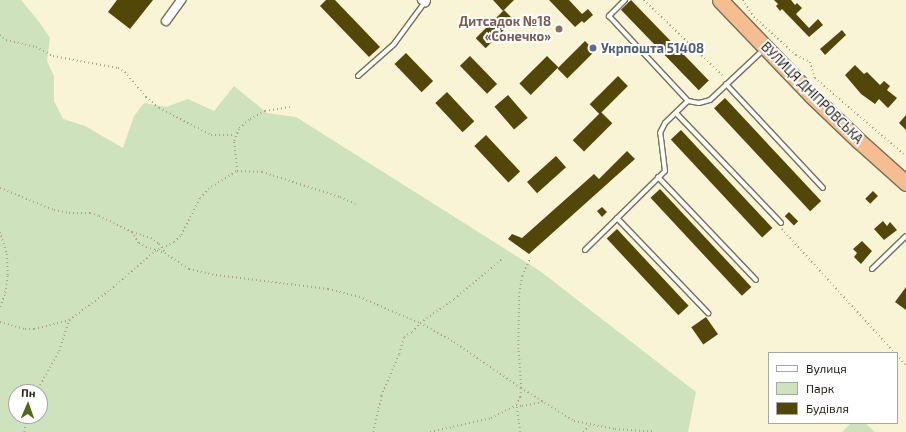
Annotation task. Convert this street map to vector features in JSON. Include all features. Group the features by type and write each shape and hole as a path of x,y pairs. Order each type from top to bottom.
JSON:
{"highway":[{"name":"ВУЛИЦЯ ДНІПРОВСЬКА","path":"720,0 859,141 906,183"}],"street":[{"path":"166,21 181,0"}],"lane":[{"path":"625,0 609,16 688,101 699,103 710,100 766,47"},
{"path":"358,76 394,44 424,1"},
{"path":"728,83 824,188"},
{"path":"585,250 665,171 660,133 665,123 688,101"},
{"path":"676,113 781,223"},
{"path":"658,177 756,280"},
{"path":"617,218 708,313"},
{"path":"872,269 906,236"}],"path":[{"path":"644,0 728,83"},
{"path":"743,0 754,17 796,55 810,62 815,78 906,156"},
{"path":"0,35 6,40 36,47 53,56 118,68 125,72 146,97 159,108 212,135 235,135"},
{"path":"237,171 233,146 235,135 244,123 256,115 274,108 290,107"},
{"path":"0,322 25,329 34,329 69,320 110,290 155,251 174,242 181,235 200,198 208,189 237,171 247,170 262,172 356,204"},
{"path":"0,188 54,210 69,213 90,213 100,216 132,232 151,238 162,248 165,253"},
{"path":"781,223 783,231 894,352"},
{"path":"0,232 7,254 8,276 5,295 0,308"},
{"path":"132,232 139,242 155,251 165,253 189,269 216,275 328,289 359,297 420,323 454,342 521,388 574,421 590,425 654,432"},
{"path":"520,432 516,405 520,397 521,388 518,349 519,293 522,276 530,258"},
{"path":"373,432 381,396 399,354 404,337 412,332 420,323 454,299 502,259"},
{"path":"41,384 59,352 69,320"},
{"path":"898,356 906,365"},
{"path":"430,432 491,418 516,405 522,406 543,402"},
{"path":"583,432 590,425"}],"green space":[{"path":"0,0 21,0 50,38 47,61 54,76 54,101 63,119 85,126 123,148 134,116 144,103 166,107 188,99 214,111 234,86 267,113 296,117 540,271 696,392 688,432 0,432"},
{"path":"850,424 866,424 875,432 842,432"}],"building":[{"path":"117,0 153,0 130,29 108,12"},
{"path":"326,0 335,0 380,47 369,57 320,6"},
{"path":"493,0 514,0 503,11"},
{"path":"549,0 569,0 582,14 588,9 593,15 584,23 582,21 575,27"},
{"path":"631,0 709,81 699,90 621,10"},
{"path":"774,0 791,0 795,5 797,3 802,8 796,14 809,28 818,19 823,25 809,37 782,9 780,11 776,6 778,4"},
{"path":"504,10 514,20 486,48 476,38"},
{"path":"842,30 846,35 825,55 820,49"},
{"path":"585,41 595,51 567,78 557,69"},
{"path":"406,53 433,81 422,92 394,64"},
{"path":"470,56 497,84 487,94 460,66"},
{"path":"547,56 558,67 531,95 519,84"},
{"path":"855,65 864,74 867,72 880,85 884,81 890,86 887,90 897,98 888,108 879,99 875,104 861,94 845,75"},
{"path":"618,76 628,86 600,114 590,104"},
{"path":"447,92 474,121 463,132 435,103"},
{"path":"508,95 528,118 514,129 494,107"},
{"path":"725,98 821,201 810,211 714,108"},
{"path":"601,112 612,123 584,152 573,140"},
{"path":"906,115 906,130 899,123"},
{"path":"681,130 772,228 762,238 671,140"},
{"path":"486,135 520,172 508,182 474,146"},
{"path":"627,151 635,159 529,254 508,239 512,234 522,238 594,174 599,179"},
{"path":"556,156 566,167 537,193 527,182"},
{"path":"660,189 751,287 742,296 650,198"},
{"path":"873,191 878,196 870,204 865,199"},
{"path":"602,207 607,212 602,217 597,211"},
{"path":"789,212 798,221 794,225 785,216"},
{"path":"883,221 887,226 890,222 897,230 884,240 874,229"},
{"path":"617,229 689,306 678,315 607,239"},
{"path":"862,241 872,251 861,264 854,257 857,253 853,249"},
{"path":"906,287 906,310 895,302"},
{"path":"706,317 718,334 703,345 691,327"}],"place":[{"name":"Дитсадок №18 «Сонечко»","path":"559,29"},
{"name":"Укрпошта 51408","path":"593,48"}]}
